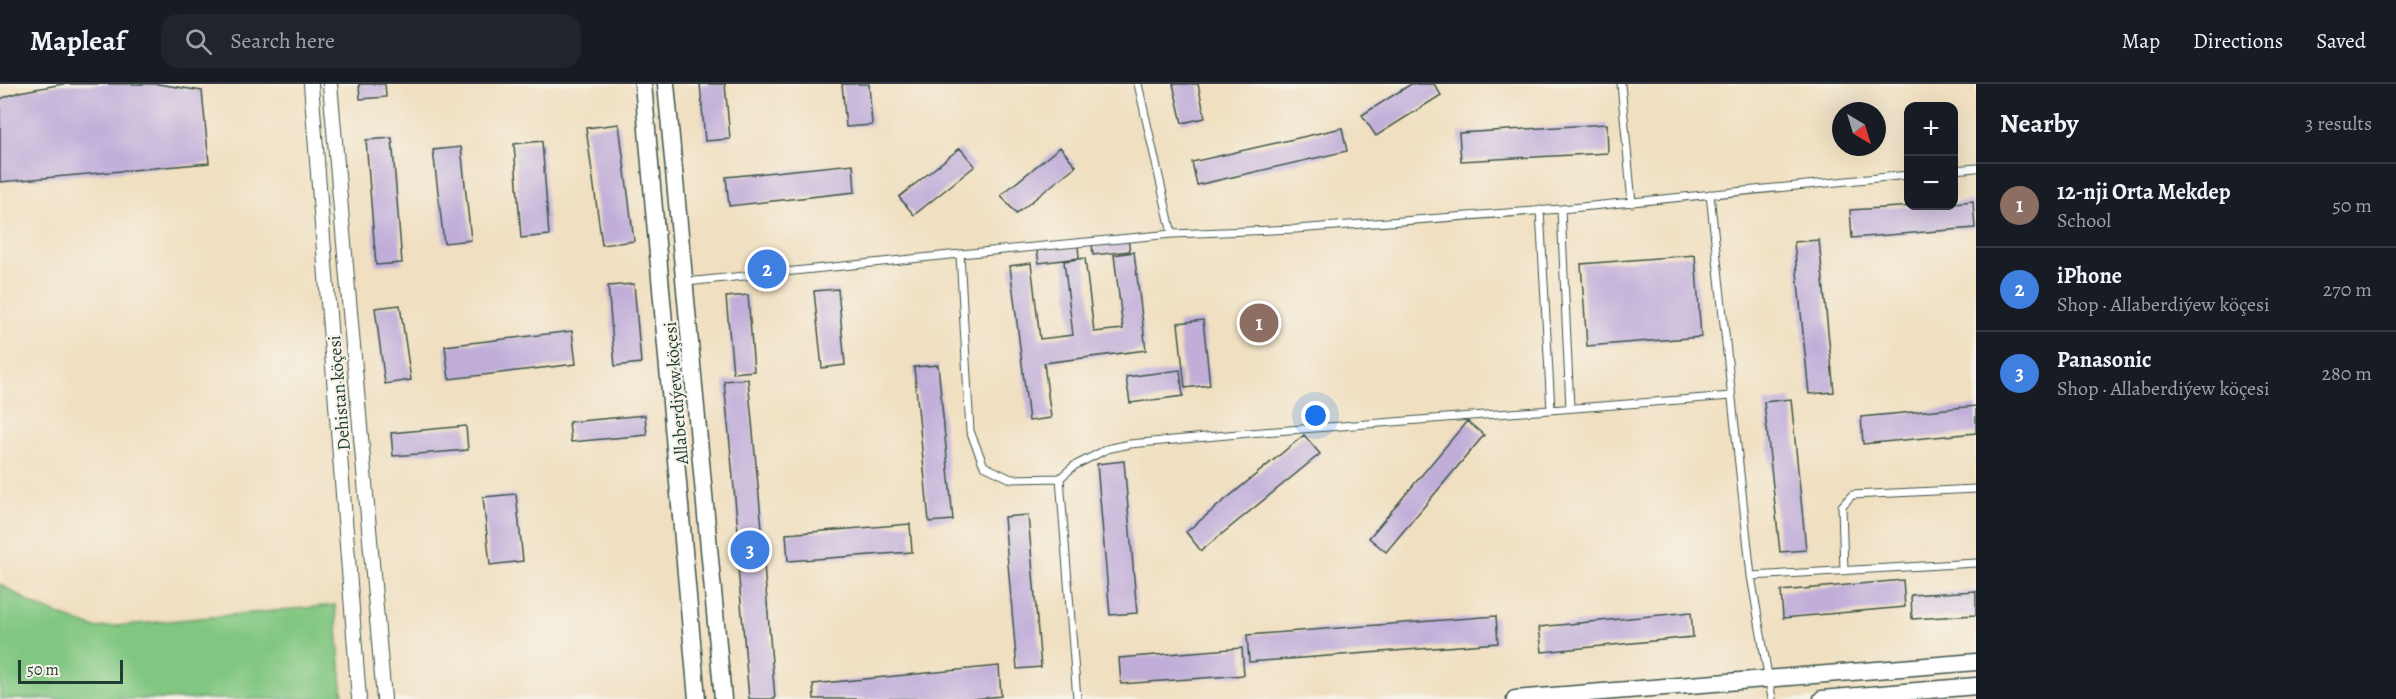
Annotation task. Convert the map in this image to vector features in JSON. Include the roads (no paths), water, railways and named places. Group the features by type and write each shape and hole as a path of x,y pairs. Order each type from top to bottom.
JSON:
{"street":[{"name":"Dehistan köçesi","path":"311,84 359,699"},
{"name":"Dehistan köçesi","path":"330,84 384,699"},
{"name":"Allaberdiýew köçesi","path":"643,84 697,699"},
{"name":"Allaberdiýew köçesi","path":"666,84 723,699"},
{"path":"1515,699 1976,662"},
{"path":"1822,699 1976,686"}],"lane":[{"path":"1138,84 1172,234"},
{"path":"1621,84 1632,203"},
{"path":"1958,170 1976,168"},
{"path":"686,282 1172,234 1296,230 1561,209 1904,175"},
{"path":"1710,194 1751,576 1772,699"},
{"path":"1561,209 1570,408"},
{"path":"1540,210 1551,410"},
{"path":"960,254 970,431 984,466 1011,479 1060,478 1074,466 1107,449 1130,444 1731,396"},
{"path":"1060,478 1077,699"},
{"path":"1844,571 1842,506 1852,495 1976,489"},
{"path":"1751,576 1976,563"}],"place":[{"name":"iPhone","path":"767,269"},
{"name":"12-nji Orta Mekdep","path":"1259,323"},
{"name":"Panasonic","path":"750,550"}]}
